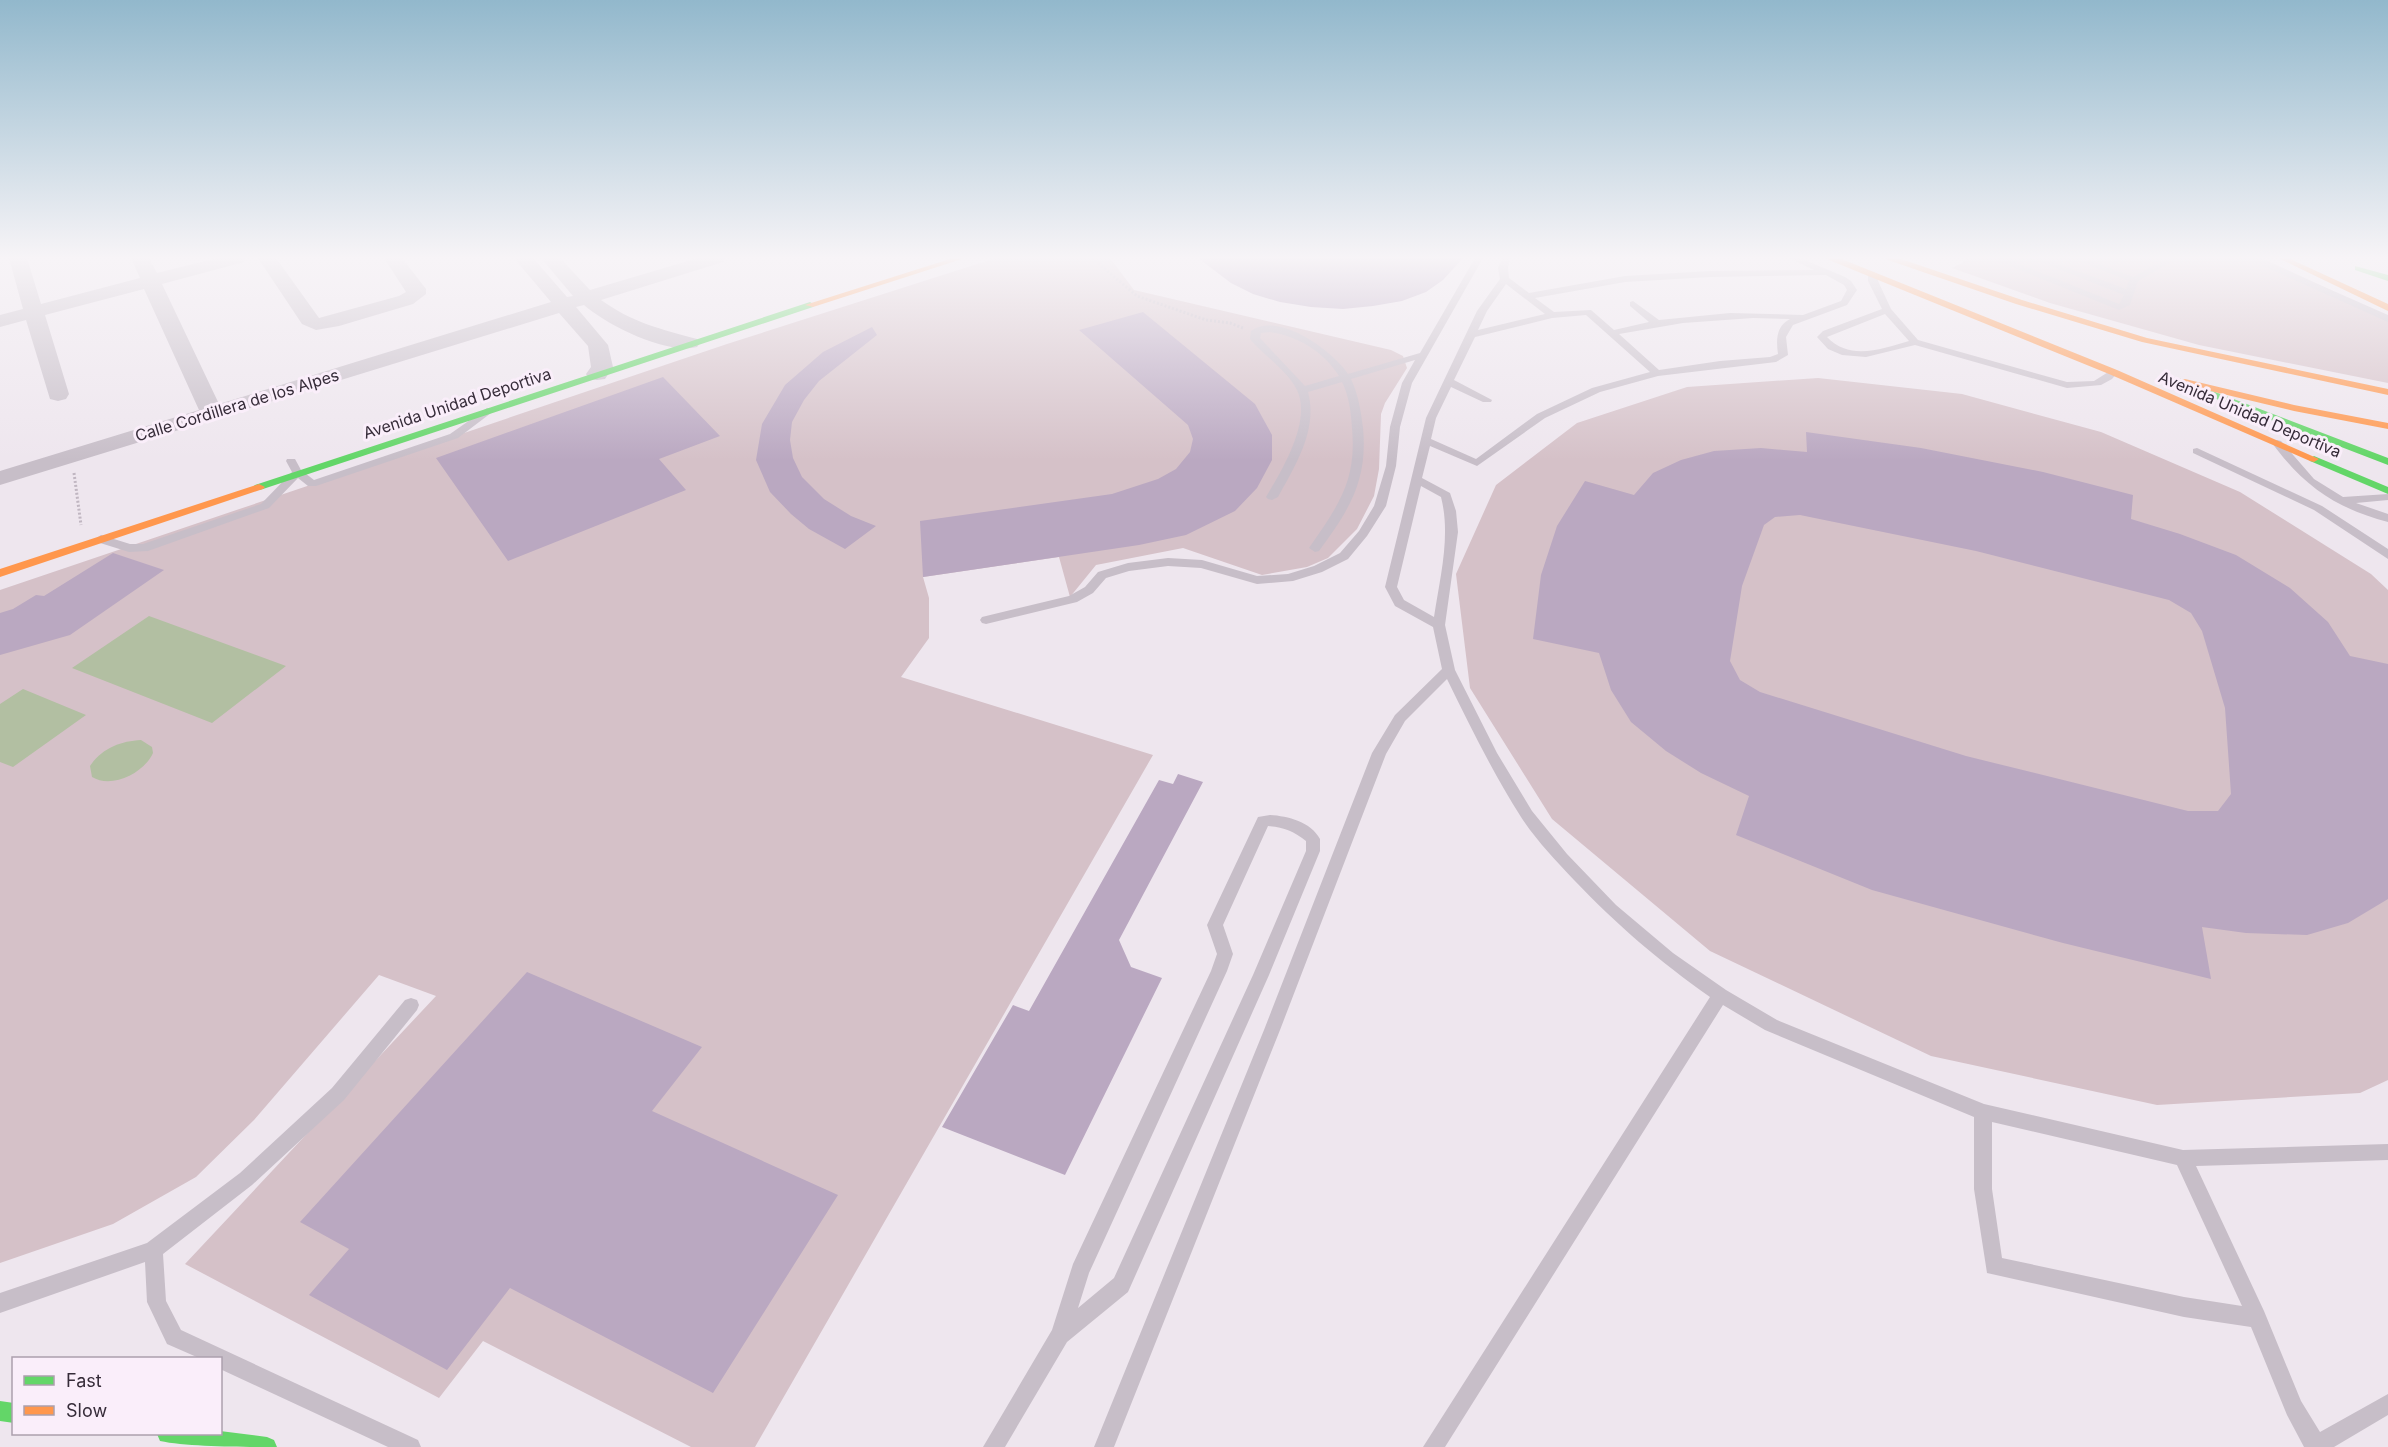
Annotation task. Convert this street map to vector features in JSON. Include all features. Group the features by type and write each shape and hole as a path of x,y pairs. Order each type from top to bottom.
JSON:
{"main road":[{"name":"Avenida Unidad Deportiva","path":"0,573 101,539 292,464 488,410 599,358 727,326"},
{"name":"Avenida Unidad Deportiva","path":"1998,326 2113,372 2388,491"},
{"path":"2091,326 2191,352 2388,392"},
{"path":"2113,372 2171,378 2294,408 2388,426"},
{"path":"2171,378 2388,462"},
{"path":"175,1435 267,1447"}],"street":[{"path":"38,326 58,394"},
{"path":"171,326 212,413"},
{"name":"Calle Cordillera de los Alpes","path":"0,478 494,326"},
{"path":"578,326 599,358 640,337 687,337"},
{"path":"624,326 640,337"}],"lane":[{"path":"986,620 1073,599 1089,590 1102,575 1128,567 1168,562 1202,564 1257,580 1288,578 1318,569 1344,556 1363,533 1380,506 1391,466 1395,427 1401,401 1422,356 1440,326"},
{"path":"1439,625 1399,603 1391,587 1431,418 1475,326"},
{"path":"1470,335 1509,326"},
{"path":"1604,326 1657,372"},
{"path":"1613,333 1642,326"},
{"path":"1427,441 1477,463 1541,416 1596,390 1657,372 1772,360 1783,355 1781,337 1788,326"},
{"path":"1846,326 1826,333 1822,337 1834,347 1852,356 1862,356 1915,342 2067,385 2092,385 2106,380 2113,372"},
{"path":"1901,326 1915,342"},
{"path":"1272,497 1298,445 1305,417 1303,390 1256,339 1256,331 1267,328 1312,343 1334,363 1346,378 1356,414 1358,465 1354,483 1341,511 1315,548"},
{"path":"1303,390 1422,356"},
{"path":"1448,381 1487,400"},
{"path":"2355,420 2388,418"},
{"path":"2277,443 2310,481 2341,501 2388,518"},
{"path":"2197,451 2318,508 2388,555"},
{"path":"101,539 129,548 144,548 265,506 292,464"},
{"path":"1416,478 1446,495 1452,532 1439,625 1449,670 1491,754 1527,815 1562,858 1611,909 1667,958 1720,995 1771,1025 1983,1112 2183,1158 2388,1152"},
{"path":"2318,508 2341,501 2388,497"},
{"path":"1104,1447 1272,1030 1379,753 1400,718 1449,670"},
{"path":"993,1447 1060,1335 1080,1271 1219,971 1225,954 1215,925 1263,821 1275,819 1306,832 1313,839 1313,851 1261,975 1121,1285 1060,1335"},
{"path":"1433,1447 1720,995"},
{"path":"0,1303 153,1250 246,1179 338,1094 411,1005"},
{"path":"1983,1112 1983,1189 1994,1266 2184,1307 2257,1318"},
{"path":"2183,1158 2257,1318 2294,1408 2316,1447 2388,1404"},
{"path":"153,1250 157,1302 174,1337 216,1357"},
{"path":"222,1360 411,1447"}],"path":[{"path":"1238,326 1256,331"},
{"path":"72,456 81,529"}],"shaded area":[{"path":"785,326 1286,326 1391,350 1403,356 1407,368 1385,403 1381,414 1379,469 1374,496 1357,529 1328,558 1307,567 1262,575 1183,548 1096,565 1070,597 1059,557 923,577 929,598 929,638 901,677 1153,755 755,1447 691,1447 483,1341 439,1398 185,1264 436,996 379,975 254,1120 196,1177 113,1224 0,1263 0,590"},
{"path":"2130,326 2388,326 2388,383 2199,345"},
{"path":"1818,378 1962,394 2101,432 2240,492 2371,574 2388,590 2388,1080 2360,1093 2157,1105 1931,1056 1710,951 1552,819 1470,688 1456,574 1496,485 1577,423 1687,387"},
{"path":"149,616 286,666 212,723 72,668"},
{"path":"23,689 86,715 13,767 0,762 0,704"},
{"path":"141,740 152,747 153,753 135,773 109,781 92,777 90,766 100,754 119,744"}],"building":[{"path":"1095,326 1159,326 1255,404 1272,435 1272,460 1257,488 1235,511 1186,535 1139,545 923,577 920,521 1112,494 1158,479 1176,469 1190,452 1193,439 1188,425 1079,330"},
{"path":"872,327 877,335 819,381 804,400 792,422 790,440 793,458 802,477 824,499 851,516 876,526 845,549 809,529 791,514 770,492 756,460 762,424 785,385 823,352"},
{"path":"663,377 720,436 659,459 686,490 508,561 436,458"},
{"path":"1806,432 1921,448 2043,472 2133,495 2131,519 2236,555 2290,588 2328,622 2350,656 2388,664 2388,899 2348,923 2307,935 2246,933 2202,927 2211,979 2063,943 1872,890 1736,835 1749,796 1701,773 1666,751 1631,722 1611,690 1599,653 1533,639 1541,575 1557,526 1585,481 1634,495 1653,473 1681,460 1714,451 1761,448 1807,452","holes":["1800,515 1976,551 2169,600 2191,613 2202,631 2225,708 2231,794 2218,811 2188,811 1966,756 1760,692 1740,680 1730,661 1742,586 1764,525 1775,517"]},
{"path":"113,553 164,570 70,635 0,655 0,613 13,609 36,595 44,596"},
{"path":"1178,774 1203,782 1119,940 1131,967 1162,978 1065,1175 942,1127 1013,1005 1029,1011 1159,780 1173,784"},
{"path":"527,972 702,1047 652,1111 838,1195 713,1393 510,1288 447,1370 309,1295 349,1249 300,1222"}],"traffic: fast":[{"path":"259,487 748,326"},
{"path":"2176,380 2388,462"},
{"path":"2314,459 2388,491"},
{"path":"0,1411 12,1413"},
{"path":"175,1435 267,1447"}],"traffic: slow":[{"path":"1998,326 2113,372 2314,459"},
{"path":"2097,326 2145,340 2388,392"},
{"path":"2185,382 2294,408 2388,426"},
{"path":"0,573 259,487"}]}
